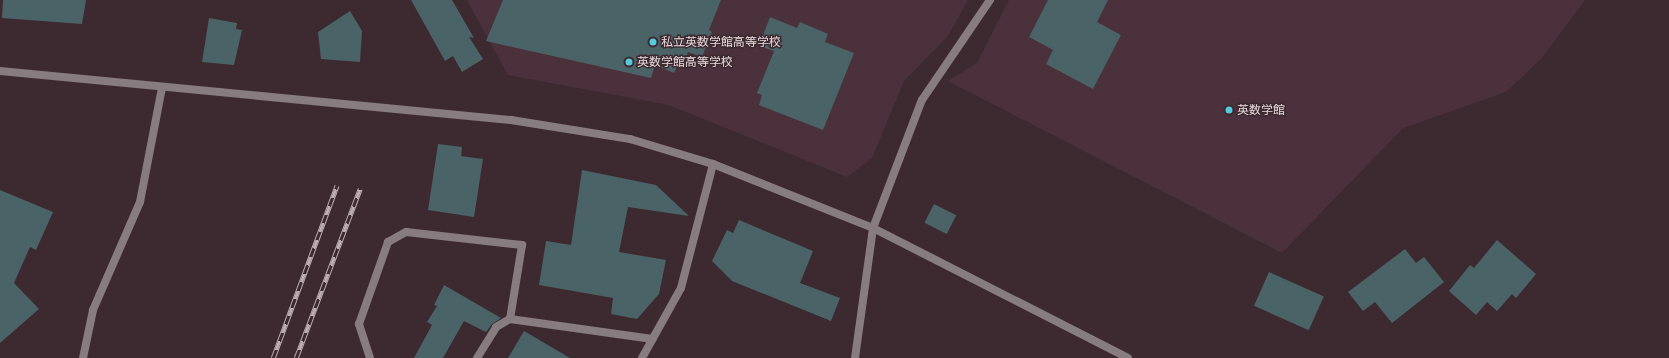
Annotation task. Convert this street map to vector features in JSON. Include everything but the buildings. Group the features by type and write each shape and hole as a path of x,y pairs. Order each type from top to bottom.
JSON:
{"street":[{"path":"855,358 873,228 922,100 990,0"},
{"path":"0,71 162,88 511,120 630,139 713,164 873,228 1128,358"},
{"path":"83,358 93,310 140,202 162,88"},
{"path":"642,358 681,288 713,164"},
{"path":"370,358 359,324 388,242 406,232 522,245 510,319"},
{"path":"477,358 496,327 510,319 653,339"}],"shaded area":[{"path":"467,0 968,0 948,36 904,81 872,158 847,177 669,105 508,75"},
{"name":"英数学館","path":"1009,0 1585,0 1541,59 1506,92 1403,128 1282,253 948,81 977,63"}],"railway":[{"path":"273,358 337,185"},
{"path":"296,358 360,189"}],"place":[{"name":"私立英数学館高等学校","path":"653,42"},
{"name":"英数学館高等学校","path":"629,62"},
{"name":"英数学館","path":"1229,110"}]}
